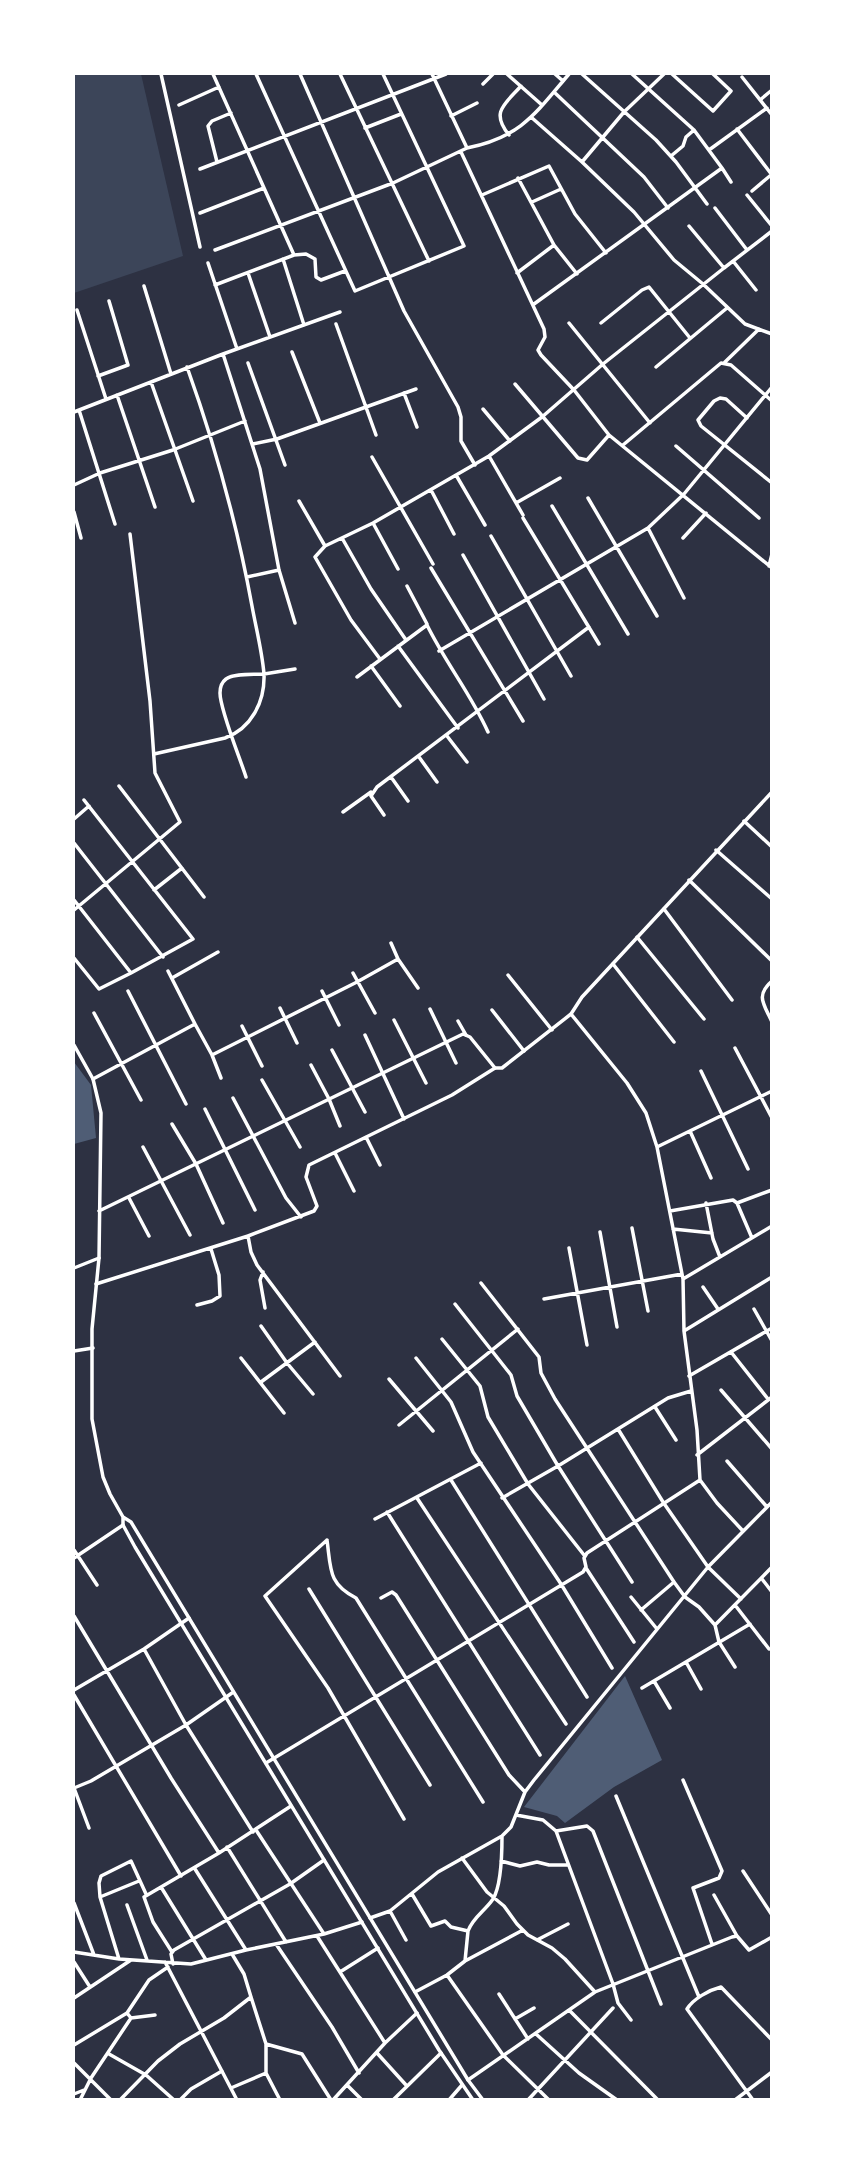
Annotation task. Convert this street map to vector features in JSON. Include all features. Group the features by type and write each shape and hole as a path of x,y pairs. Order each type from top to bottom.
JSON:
{"street":[{"path":"161,74 200,247"},
{"path":"213,74 294,255"},
{"path":"256,74 355,292 464,246 383,74"},
{"path":"300,74 411,325 458,407 461,417 461,441 475,465"},
{"path":"340,74 429,261"},
{"path":"200,169 433,76 446,74"},
{"path":"483,84 493,74"},
{"path":"507,74 542,105"},
{"path":"555,74 563,81"},
{"path":"215,250 280,223 393,183 467,148 509,135 531,117 569,74"},
{"path":"582,74 671,156 707,204"},
{"path":"632,74 694,130 731,182"},
{"path":"582,162 647,87 664,74"},
{"path":"672,74 712,111 731,91 713,74"},
{"path":"433,76 467,148"},
{"path":"743,77 772,115"},
{"path":"509,135 499,114 521,86"},
{"path":"179,105 219,87"},
{"path":"760,101 772,90"},
{"path":"554,92 644,177 668,208"},
{"path":"451,116 477,103"},
{"path":"709,150 766,108"},
{"path":"217,163 208,126 212,121 231,113"},
{"path":"365,128 401,114"},
{"path":"531,117 634,212 674,260 727,308 745,324 772,334"},
{"path":"736,129 771,175 752,191"},
{"path":"671,156 683,146 686,137 694,130"},
{"path":"461,152 517,273 534,303 545,337 539,346 539,353 574,390 609,435 770,567"},
{"path":"482,195 549,166 575,214 606,253"},
{"path":"534,303 722,168"},
{"path":"518,178 554,245 577,274"},
{"path":"200,213 264,188"},
{"path":"532,202 561,189"},
{"path":"380,659 351,621 315,557 325,546 401,508 489,456 542,417 603,364 747,250 772,229 747,195"},
{"path":"715,208 747,250"},
{"path":"689,226 724,268"},
{"path":"517,273 554,245"},
{"path":"215,285 294,255 306,254 315,259 316,276 321,280 345,271"},
{"path":"282,259 304,325"},
{"path":"733,261 756,290"},
{"path":"208,263 237,349"},
{"path":"247,272 270,337"},
{"path":"144,286 170,374"},
{"path":"601,323 646,287 651,289 690,338"},
{"path":"98,376 128,365 109,301"},
{"path":"656,367 727,308"},
{"path":"77,310 106,400"},
{"path":"74,412 187,367 340,312"},
{"path":"569,323 650,424"},
{"path":"336,324 376,435"},
{"path":"622,445 725,362 759,330"},
{"path":"292,352 320,423"},
{"path":"223,354 260,469 279,570 295,623"},
{"path":"725,362 772,401"},
{"path":"248,363 285,465"},
{"path":"154,754 233,735 261,704 264,674 247,577 211,433 187,367"},
{"path":"150,382 193,501"},
{"path":"514,384 578,458 583,460 591,457 609,435"},
{"path":"439,650 648,528 684,494 772,387"},
{"path":"253,444 277,439 416,389"},
{"path":"404,393 416,427"},
{"path":"117,395 155,507"},
{"path":"747,418 723,398 713,401 698,421 772,483"},
{"path":"483,409 510,441"},
{"path":"79,410 115,524"},
{"path":"74,485 100,473 173,450 245,421"},
{"path":"254,451 268,442"},
{"path":"676,446 759,518"},
{"path":"489,456 600,644"},
{"path":"372,457 468,632 523,721"},
{"path":"456,475 485,525"},
{"path":"516,503 561,478"},
{"path":"431,491 454,534"},
{"path":"588,498 657,616"},
{"path":"299,500 325,546"},
{"path":"552,506 628,634"},
{"path":"74,512 81,538"},
{"path":"683,538 706,513"},
{"path":"373,523 398,569"},
{"path":"648,528 684,598"},
{"path":"74,910 180,822 155,774 150,701 131,534"},
{"path":"491,536 571,676"},
{"path":"342,538 371,589 406,640"},
{"path":"770,567 772,554"},
{"path":"463,555 544,699"},
{"path":"247,577 279,570"},
{"path":"407,586 439,650 479,712 488,732"},
{"path":"357,677 427,625"},
{"path":"343,812 589,627"},
{"path":"398,646 458,728"},
{"path":"371,666 400,706"},
{"path":"246,777 221,699 219,691 222,684 230,677 295,669"},
{"path":"447,736 467,762"},
{"path":"419,757 437,782"},
{"path":"391,777 408,801"},
{"path":"119,786 204,897"},
{"path":"373,791 373,800 384,815"},
{"path":"96,1284 211,1249 314,1211 317,1206 306,1177 306,1170 310,1165 452,1095 495,1068 502,1068 552,1030 571,1014 582,997 771,793"},
{"path":"74,958 99,989 193,939 84,800"},
{"path":"74,819 89,806"},
{"path":"744,821 772,847"},
{"path":"74,843 163,957"},
{"path":"716,850 772,899"},
{"path":"154,890 182,868"},
{"path":"689,880 772,961"},
{"path":"74,900 131,973"},
{"path":"663,909 732,1000"},
{"path":"638,937 704,1019"},
{"path":"391,943 418,988"},
{"path":"172,978 218,952"},
{"path":"212,1055 357,982 398,958"},
{"path":"613,964 674,1042"},
{"path":"168,971 212,1055 221,1078"},
{"path":"353,973 374,1013"},
{"path":"508,975 552,1030"},
{"path":"772,981 763,989 761,995 772,1022"},
{"path":"128,990 186,1104"},
{"path":"322,991 339,1025"},
{"path":"280,1008 297,1043"},
{"path":"430,1010 456,1063"},
{"path":"492,1010 524,1051"},
{"path":"94,1013 141,1100"},
{"path":"571,1014 627,1083 646,1113 657,1146 683,1276 684,1331 697,1430 700,1480 743,1531"},
{"path":"394,1020 426,1083"},
{"path":"458,1021 495,1068"},
{"path":"93,1079 195,1024"},
{"path":"242,1026 262,1066"},
{"path":"99,1211 446,1042 463,1034 467,1035"},
{"path":"365,1035 404,1119"},
{"path":"74,1045 93,1079 101,1113 99,1258 92,1329 92,1419 96,1450 110,1494 123,1517 131,1522 468,2080 483,2099"},
{"path":"735,1048 772,1118"},
{"path":"332,1050 365,1112"},
{"path":"311,1065 340,1126"},
{"path":"701,1071 748,1169"},
{"path":"262,1080 300,1147"},
{"path":"657,1146 772,1091"},
{"path":"233,1097 286,1198 301,1217"},
{"path":"205,1109 255,1210"},
{"path":"172,1124 195,1164 223,1223"},
{"path":"690,1131 711,1178"},
{"path":"366,1137 380,1165"},
{"path":"143,1147 190,1235"},
{"path":"334,1152 354,1191"},
{"path":"670,1211 727,1199 737,1203 770,1191 772,1199"},
{"path":"128,1198 149,1236"},
{"path":"706,1203 720,1257"},
{"path":"737,1203 752,1238"},
{"path":"544,1299 683,1276 772,1226"},
{"path":"632,1228 648,1311"},
{"path":"673,1228 712,1233"},
{"path":"600,1232 617,1327"},
{"path":"248,1236 253,1258 262,1272 340,1376"},
{"path":"569,1248 587,1345"},
{"path":"197,1305 220,1296 218,1271 211,1249"},
{"path":"74,1268 99,1258"},
{"path":"262,1272 260,1280 265,1308"},
{"path":"684,1331 772,1277"},
{"path":"481,1283 541,1359 541,1373 555,1399 674,1582 685,1597 699,1607 715,1625 719,1642 735,1667"},
{"path":"703,1287 718,1309"},
{"path":"455,1304 511,1375 517,1396 632,1582"},
{"path":"754,1309 772,1341"},
{"path":"261,1326 313,1394"},
{"path":"689,1376 772,1328"},
{"path":"399,1425 518,1329"},
{"path":"442,1339 480,1386 488,1417 528,1484 584,1556 586,1567 634,1642"},
{"path":"260,1382 315,1342"},
{"path":"74,1351 93,1349"},
{"path":"697,1454 770,1398 731,1352"},
{"path":"241,1358 284,1413"},
{"path":"416,1358 452,1402 463,1432 502,1498 561,1584 612,1668"},
{"path":"389,1379 433,1432"},
{"path":"502,1498 655,1406 691,1391"},
{"path":"721,1391 772,1449"},
{"path":"655,1406 676,1440"},
{"path":"618,1429 663,1502 708,1567 741,1599"},
{"path":"727,1461 767,1507"},
{"path":"375,1519 481,1463"},
{"path":"451,1480 587,1697"},
{"path":"584,1556 700,1480"},
{"path":"417,1498 566,1724"},
{"path":"370,1918 390,1911 428,1879 502,1836 511,1827 525,1792 708,1567 772,1502"},
{"path":"387,1512 540,1755"},
{"path":"123,1517 123,1525 226,1697 441,2053 473,2099"},
{"path":"75,1557 123,1525"},
{"path":"404,1819 345,1715 265,1596 327,1540 334,1581 344,1592 356,1598 483,1802"},
{"path":"74,1550 75,1557 97,1585"},
{"path":"266,1763 583,1572 586,1567"},
{"path":"715,1625 772,1567"},
{"path":"762,1579 772,1592"},
{"path":"642,1610 674,1582"},
{"path":"309,1589 430,1786"},
{"path":"381,1598 394,1593 509,1775 525,1792"},
{"path":"631,1597 657,1629"},
{"path":"735,1605 769,1649"},
{"path":"74,1616 219,1853"},
{"path":"181,1876 74,1693 189,1618"},
{"path":"642,1688 750,1624"},
{"path":"144,1649 187,1725 324,1934"},
{"path":"686,1662 701,1689"},
{"path":"654,1681 670,1708"},
{"path":"89,1828 74,1787 116,1767 187,1725 232,1693"},
{"path":"683,1780 722,1871 719,1878 692,1888 712,1944"},
{"path":"616,1796 699,1997"},
{"path":"146,1894 181,1876 292,1806"},
{"path":"516,1815 543,1820 555,1831 618,2003 631,2020"},
{"path":"555,1831 587,1826 593,1831 661,2004"},
{"path":"310,1836 318,1831"},
{"path":"465,1961 468,1931 475,1918 494,1898 501,1861 502,1836"},
{"path":"227,1847 286,1942"},
{"path":"462,1858 523,1930 565,1959 595,1992"},
{"path":"172,1952 290,1884 324,1859"},
{"path":"119,1958 100,1897 99,1882 101,1876 131,1861 146,1894 144,1901 153,1922 172,1952 173,1964"},
{"path":"501,1861 520,1866 537,1862 568,1865"},
{"path":"194,1868 246,1950"},
{"path":"743,1871 772,1916"},
{"path":"100,1897 139,1881"},
{"path":"161,1887 206,1961"},
{"path":"412,1894 431,1926 444,1921 451,1927 468,1931"},
{"path":"714,1895 737,1936 749,1950 772,1937"},
{"path":"74,1903 94,1955"},
{"path":"127,1905 147,1960"},
{"path":"390,1911 406,1940"},
{"path":"74,1952 167,1964 191,1964 316,1936 362,1922"},
{"path":"537,1940 568,1924"},
{"path":"415,1992 523,1930"},
{"path":"316,1936 386,2043"},
{"path":"468,2080 595,1992 737,1936"},
{"path":"276,1944 332,2027 359,2073"},
{"path":"340,1972 377,1948"},
{"path":"232,1954 244,1974 266,2044 266,2073 279,2099"},
{"path":"74,1998 133,1959"},
{"path":"74,1962 90,1987"},
{"path":"74,2045 127,2013 149,1980 167,1964"},
{"path":"167,1964 237,2099"},
{"path":"447,1975 503,2055 549,2099"},
{"path":"752,2099 687,2009 699,1997 721,1987 772,2040"},
{"path":"499,1994 528,2039"},
{"path":"120,2099 169,2053 224,2018 251,1997"},
{"path":"515,2020 534,2008"},
{"path":"528,2099 613,2008"},
{"path":"569,2010 658,2099"},
{"path":"127,2013 131,2018"},
{"path":"266,2044 302,2054 332,2099 417,2013"},
{"path":"80,2099 125,2023 131,2018 155,2015"},
{"path":"536,2034 579,2073 617,2099"},
{"path":"377,2053 406,2085"},
{"path":"393,2099 441,2053"},
{"path":"109,2054 146,2075 174,2099"},
{"path":"74,2063 111,2099"},
{"path":"180,2099 191,2089 222,2071"},
{"path":"735,2099 772,2072"},
{"path":"231,2088 266,2073"},
{"path":"347,2085 362,2099"},
{"path":"449,2099 462,2085"},
{"path":"74,2094 86,2089"}],"shaded area":[{"path":"74,74 141,74 183,256 74,293"},
{"path":"74,1062 91,1085 96,1138 74,1144"},
{"path":"625,1676 662,1760 614,1787 565,1823 557,1816 524,1807"}]}
